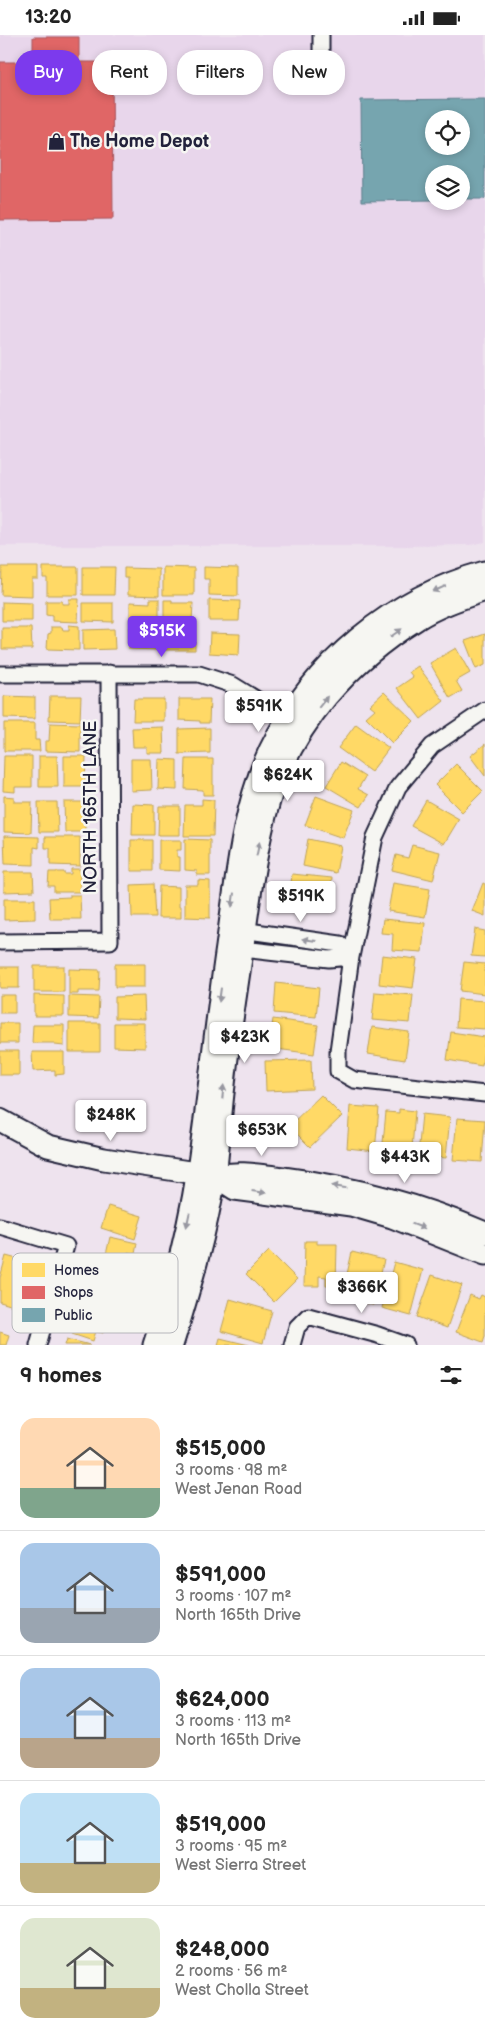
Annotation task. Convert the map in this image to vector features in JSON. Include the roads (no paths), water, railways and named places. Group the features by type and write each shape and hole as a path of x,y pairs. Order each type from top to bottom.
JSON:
{"street":[{"path":"321,35 321,50"},
{"path":"178,1266 206,1174 224,1083 241,853 253,797 270,751 339,681 365,631 399,609 428,594 485,571"},
{"path":"352,656 418,618 485,590"},
{"name":"NORTH 165TH LANE","path":"0,942 110,941 109,673"},
{"path":"0,674 199,674 233,685 296,723"},
{"path":"485,710 432,746 398,787 375,837 351,957 338,1051 338,1071 354,1080 485,1094"},
{"path":"236,939 270,801 290,749 296,723"},
{"path":"236,939 329,959 351,957"},
{"path":"0,1120 48,1146 104,1159 206,1174 235,1172 310,1181 358,1190 460,1222 485,1233"},
{"path":"206,1174 235,1189 351,1205 392,1217 485,1254"},
{"path":"178,1324 200,1247 206,1174"},
{"path":"0,1226 66,1246 64,1253"},
{"path":"292,1345 298,1327 308,1316 378,1335 406,1345"},
{"path":"154,1345 158,1333"}],"place":[{"name":"The Home Depot","path":"56,141"}]}
